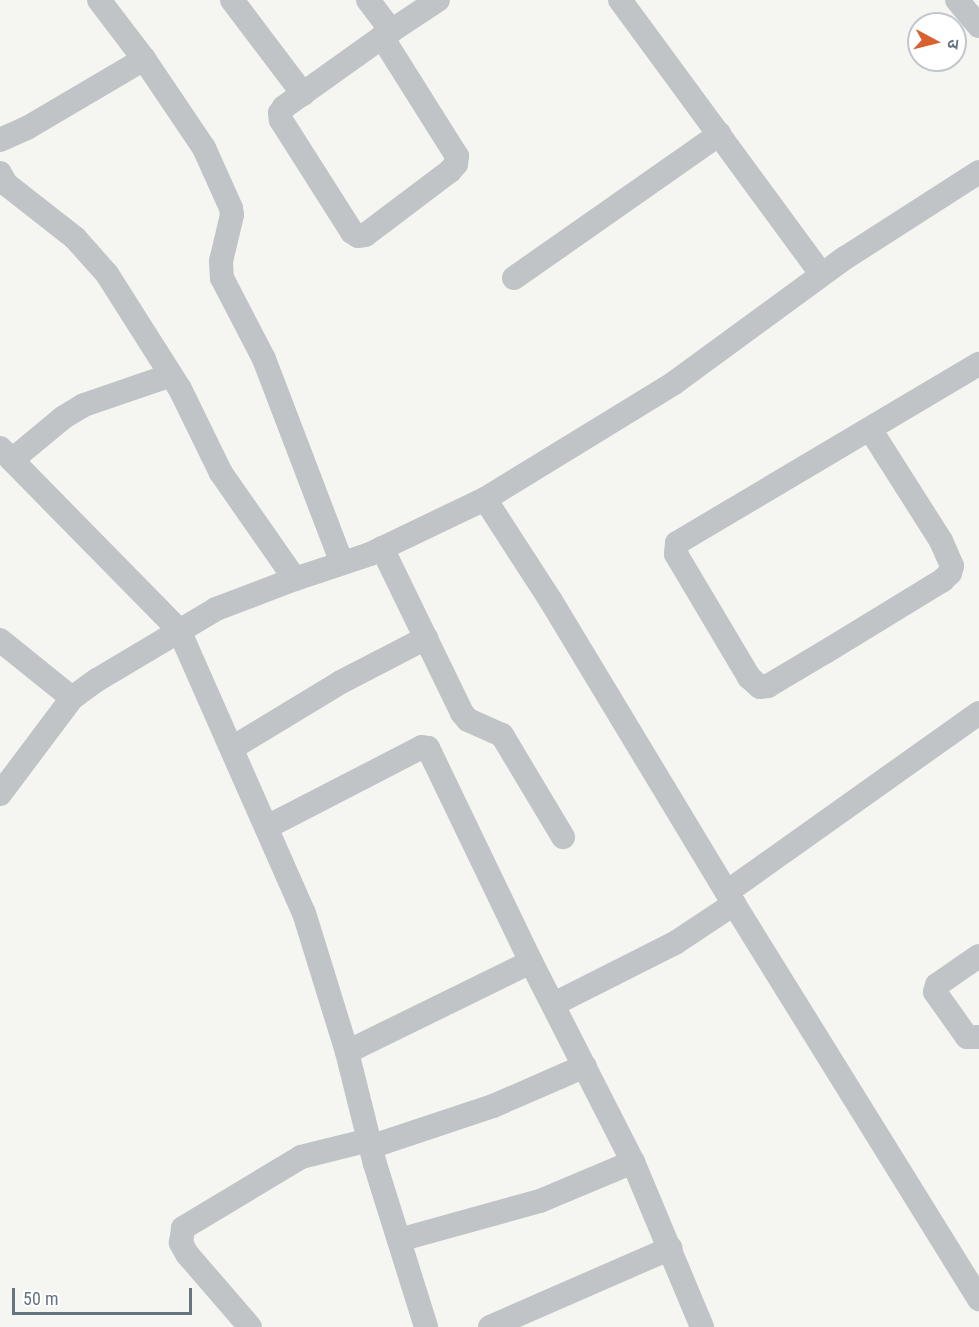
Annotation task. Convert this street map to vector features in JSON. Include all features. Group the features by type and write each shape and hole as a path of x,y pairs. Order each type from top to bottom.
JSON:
{"street":[{"path":"99,0 144,59 204,148 231,208 232,215 221,261 222,278 264,359 342,563"},
{"path":"232,0 303,94"},
{"path":"368,0 387,34 457,156 456,164 450,171 365,235 358,236 352,232 281,120 282,110 387,34 438,0"},
{"path":"620,0 821,274"},
{"path":"957,0 979,26"},
{"path":"0,150 0,140 27,128 144,59"},
{"path":"514,278 720,134"},
{"path":"0,794 72,698 179,630 216,609 382,548 485,499 674,383 821,274 979,172"},
{"path":"0,173 6,184 75,238 107,274 171,375 221,473 295,579"},
{"path":"870,429 941,541 952,566 950,573 943,580 768,686 759,687 749,677 676,554 675,547 679,541 979,364"},
{"path":"171,375 84,405 6,454 179,630 303,913 347,1052 369,1144 426,1327"},
{"path":"485,499 551,601 730,898 979,1299"},
{"path":"382,548 462,713 468,720 502,735 563,837"},
{"path":"232,748 341,682 426,638"},
{"path":"0,640 72,698"},
{"path":"554,1004 675,943 730,898 979,713"},
{"path":"267,827 426,747 468,828 531,962 633,1162 671,1248 702,1327"},
{"path":"979,956 937,985 935,992 967,1037 979,1037"},
{"path":"347,1052 531,962"},
{"path":"250,1327 187,1254 181,1243 183,1228 189,1222 301,1157 369,1144 493,1106 585,1066"},
{"path":"399,1240 540,1201 633,1162"},
{"path":"490,1327 671,1248"}]}
